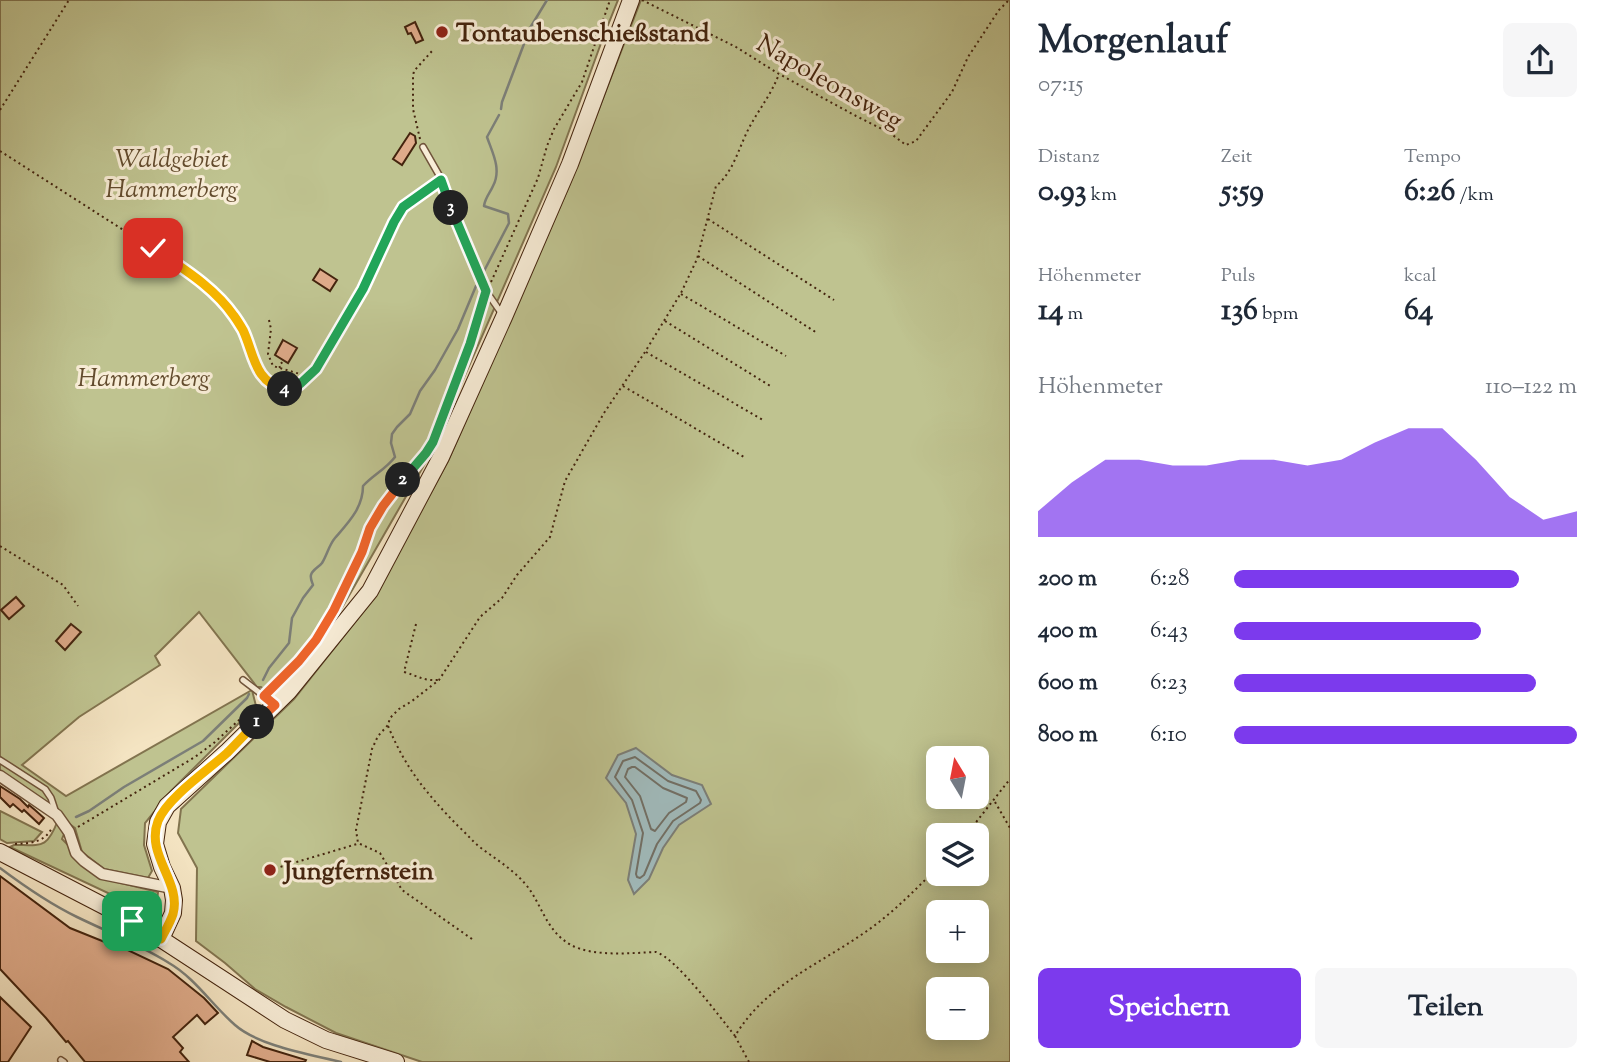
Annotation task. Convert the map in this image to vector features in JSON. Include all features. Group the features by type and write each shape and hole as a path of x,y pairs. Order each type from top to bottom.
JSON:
{"main road":[{"path":"161,939 173,914 174,900 155,844 158,822 167,806 228,751 269,700 289,691 370,591 441,457 503,317 570,164 631,0"},
{"path":"6,850 161,939 285,1020 326,1040 396,1062"}],"street":[{"path":"0,776 57,815 69,832 76,853 102,874 172,888"}],"lane":[{"path":"423,147 441,180 486,291 503,317"},
{"path":"283,389 289,390 300,384 316,369 363,289 403,207 441,180"},
{"path":"243,680 269,700"},
{"path":"0,760 45,789 57,815"}],"path":[{"path":"0,110 69,0"},
{"path":"436,435 470,344 486,291 538,178 554,129 582,82 610,0"},
{"name":"Napoleonsweg","path":"641,0 736,47 779,74 890,133 906,145 916,141 952,92 968,57 999,10 1009,0"},
{"path":"423,147 413,109 412,76 432,51"},
{"path":"358,843 356,830 372,749 378,736 399,709 439,680 480,617 502,598 517,575 550,537 565,481 604,413 681,293 697,257 716,186 724,180 750,126 774,90 779,74"},
{"path":"0,151 153,248 201,282 232,313 243,330 260,372 274,386 283,389"},
{"path":"707,219 834,300"},
{"path":"697,257 817,334"},
{"path":"681,293 786,356"},
{"path":"270,320 268,354 273,366 298,373 306,379"},
{"path":"664,321 772,387"},
{"path":"645,352 763,420"},
{"path":"280,369 279,365 285,360"},
{"path":"622,385 744,457"},
{"path":"322,630 362,552 376,517 433,442"},
{"path":"0,546 63,585 78,606"},
{"path":"416,624 404,672 426,681 439,680"},
{"path":"69,832 215,742 269,700 283,677"},
{"path":"388,725 414,777 479,847 513,871 528,887 556,933 570,945 585,951 663,954 735,1035 749,1062"},
{"path":"976,823 1010,779"},
{"path":"995,800 1010,828"},
{"path":"6,850 35,843 48,834 57,815"},
{"path":"270,870 358,843 380,853 402,890 472,939"},
{"path":"735,1035 775,990 861,936 891,913 926,879"}],"green space":[{"name":"Waldgebiet Hammerberg","path":"0,0 618,0 556,167 431,453 343,606 313,652 271,697 261,687 257,687 199,612 155,656 160,665 79,717 22,765 66,796 252,690 256,706 171,791 145,823 144,845 152,871 148,878 104,869 82,852 75,828 0,772"},
{"path":"641,0 1010,0 1010,1062 422,1062 336,1033 286,1007 255,989 196,941 197,868 178,833 181,809 294,699 374,598 448,461 569,186"},
{"path":"0,811 42,832 34,841 7,843 0,839"},
{"path":"58,820 64,834 62,839 101,878 158,892 156,909 144,910 10,847 37,845 47,841"}],"water":[{"path":"636,748 672,775 702,785 711,804 679,825 663,848 649,879 634,894 628,880 636,834 626,803 606,778 618,755"}],"building":[{"path":"415,22 423,40 416,43 405,27"},
{"path":"410,133 415,136 416,143 402,165 393,159"},
{"path":"320,269 337,280 330,291 313,280"},
{"path":"283,340 297,348 288,363 275,355"},
{"path":"16,597 24,606 9,619 1,610"},
{"path":"71,624 81,632 65,650 56,641"},
{"path":"0,786 44,818 39,824 24,810 22,812 13,804 10,807 0,797"},
{"path":"0,876 70,928 112,945 113,943 168,969 204,998 218,1013 205,1024 197,1015 173,1037 183,1048 180,1052 189,1062 85,1062 0,969"},
{"path":"0,997 31,1027 8,1062 0,1062"},
{"path":"252,1041 306,1060 270,1062 247,1055"}],"waterway":[{"path":"501,109 530,28 547,0"},
{"path":"483,273 509,223 508,214 484,206 497,173 487,137 499,115"},
{"path":"263,680 289,643 292,618 313,585 312,573 322,563 333,541 354,515 363,486 395,457 391,443 392,434 410,414 420,391 435,370 458,329 476,286"},
{"path":"76,817 203,741 249,694"},
{"path":"0,868 57,906 147,950 178,969 235,1025 257,1039 341,1062"}],"place":[{"name":"Tontaubenschießstand","path":"442,32"},
{"name":"Jungfernstein","path":"270,870"}],"route":[{"path":"132,921 161,939 173,914 174,900 155,844 158,822 167,806 275,705 264,696 316,640 362,552 370,528 383,506 433,442 470,344 486,291 441,180 403,207 363,289 316,369 289,390 274,386 265,379 255,362 243,330 218,297 153,248"}],"park label":[{"name":"Hammerberg","path":"144,377"}]}
